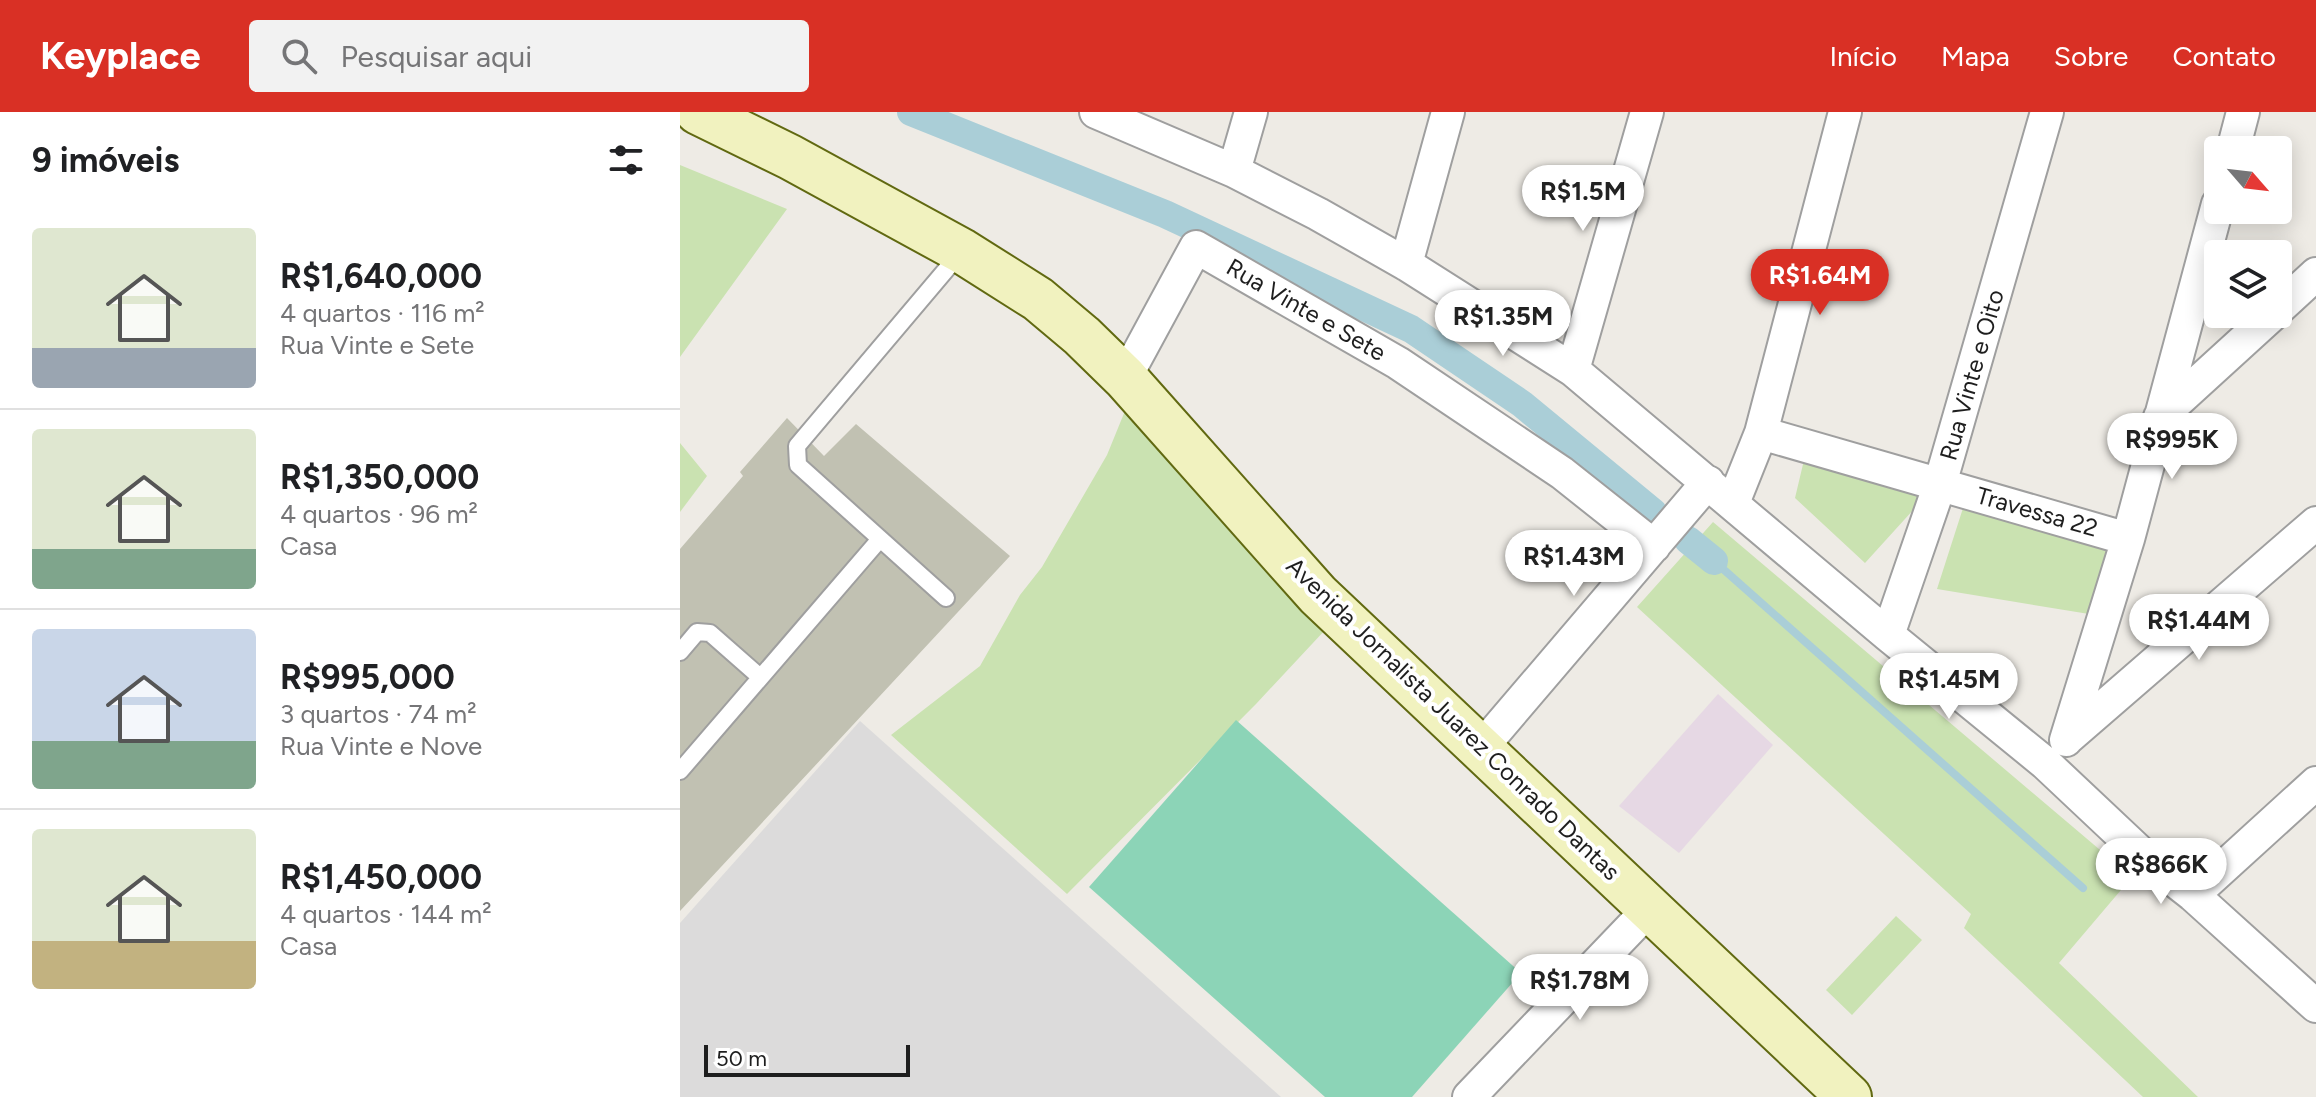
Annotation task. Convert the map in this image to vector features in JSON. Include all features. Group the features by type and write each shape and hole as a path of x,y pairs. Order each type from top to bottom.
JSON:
{"main road":[{"name":"Avenida Jornalista Juarez Conrado Dantas","path":"698,112 790,157 962,251 1038,299 1082,336 1125,378 1318,595 1651,907 1841,1094"}],"street":[{"path":"1096,112 1234,171 1406,264 1573,370 1888,635 2056,751 2147,859 2193,895 2316,1006"},
{"path":"1234,171 1251,112"},
{"path":"1406,264 1448,112"},
{"path":"1573,370 1647,112"},
{"path":"1733,503 1761,433 1845,112"},
{"name":"Rua Vinte e Oito","path":"1888,635 1940,484 2047,112"},
{"path":"2237,136 2243,112"},
{"path":"2056,751 2128,539 2213,224"},
{"name":"Rua Vinte e Sete","path":"1125,378 1196,247 1398,363 1562,473 1654,546"},
{"path":"2292,296 2316,274"},
{"path":"2160,417 2258,328"},
{"name":"Travessa 22","path":"1761,433 2128,539"},
{"path":"1481,748 1708,482"},
{"path":"2056,751 2316,523"},
{"path":"2193,895 2316,783"},
{"path":"1469,1097 1651,907"}],"lane":[{"path":"946,598 798,465 797,446 962,251"},
{"path":"680,771 880,539"},
{"path":"680,652 697,632 710,633 760,677"}],"shaded area":[{"path":"787,418 824,456 856,424 1010,556 680,911 680,549 743,476 740,472"},
{"path":"1718,694 1773,745 1679,853 1619,806"},
{"path":"860,721 1281,1097 680,1097 680,923"}],"green space":[{"path":"680,165 787,209 680,357"},
{"path":"1127,406 1326,629 1067,894 891,735 980,666 1107,455"},
{"path":"680,443 707,476 680,512"},
{"path":"1804,460 1924,498 1865,563 1795,498"},
{"path":"1964,505 2114,549 2089,614 1937,589"},
{"path":"1713,522 2132,877 2059,963 2198,1097 2143,1097 1964,928 1971,914 1637,607"},
{"path":"1236,720 1521,973 1412,1097 1325,1097 1089,887"},
{"path":"1896,916 1922,940 1852,1015 1826,990"}],"waterway":[{"path":"911,112 1165,214 1411,329 1522,404 1653,512"},
{"path":"1688,540 1714,561"},
{"path":"1714,561 2083,888"}]}
